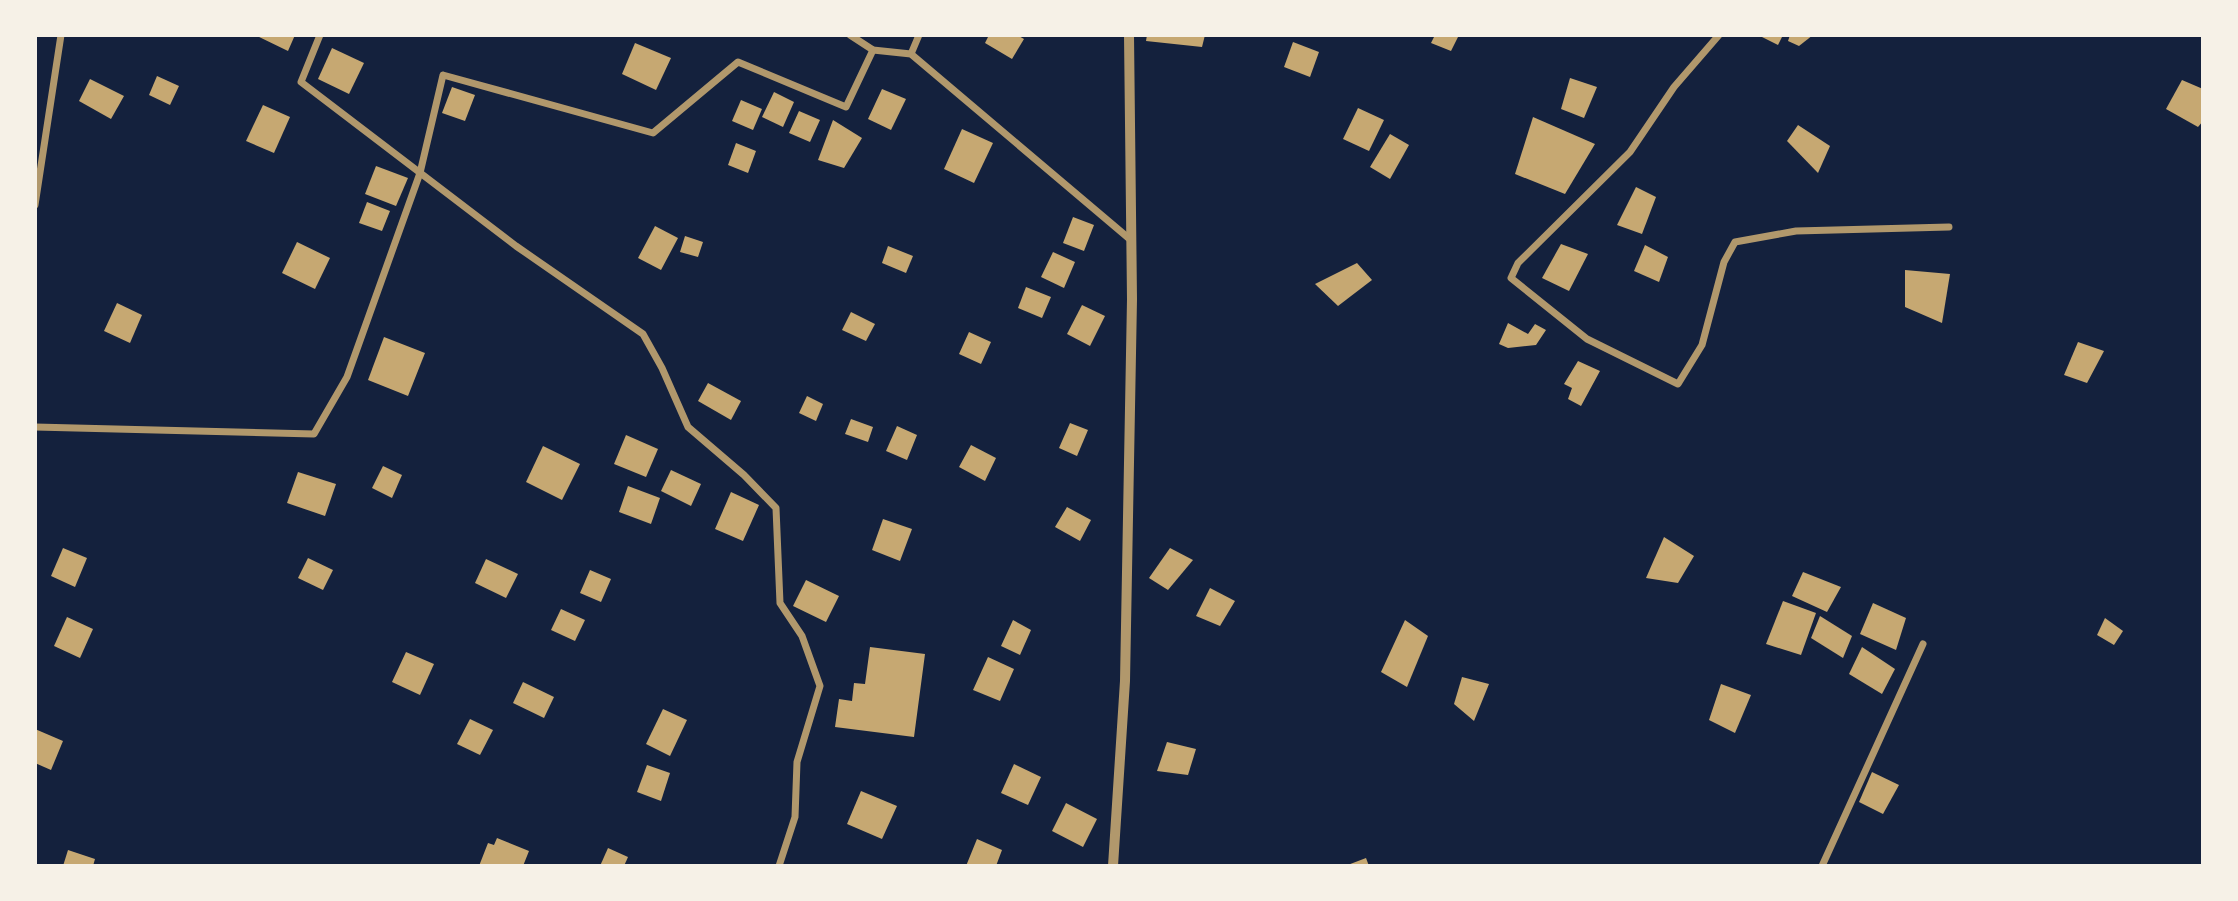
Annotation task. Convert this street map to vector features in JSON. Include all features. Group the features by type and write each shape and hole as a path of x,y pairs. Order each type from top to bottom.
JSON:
{"street":[{"path":"35,205 61,35"},
{"path":"320,35 301,82 516,246 643,334 688,427 744,475 776,508 780,603 802,636 820,686 797,762 796,817 779,866"},
{"path":"850,35 873,50 911,54 1132,241"},
{"path":"911,54 919,35"},
{"path":"1113,866 1125,681 1132,241 1129,35"},
{"path":"1719,35 1674,87 1630,152 1518,263 1511,278 1587,340 1678,384 1702,345 1724,262 1735,242 1796,231 1949,228"},
{"path":"35,427 314,435 347,377 420,173 443,75 653,134 738,62 846,107 873,50"},
{"path":"1822,866 1923,645"}],"building":[{"path":"255,35 295,35 288,51"},
{"path":"989,35 1017,35 1024,39 1012,59 985,43"},
{"path":"1147,35 1205,35 1202,47 1146,41"},
{"path":"1435,35 1459,35 1451,51 1431,43"},
{"path":"1758,35 1783,35 1778,45"},
{"path":"1790,35 1813,35 1799,46 1788,41"},
{"path":"1293,42 1319,52 1310,77 1284,67"},
{"path":"635,43 671,58 656,90 622,74"},
{"path":"332,48 364,63 349,94 318,79"},
{"path":"157,76 179,86 170,105 149,95"},
{"path":"1570,78 1597,87 1584,118 1561,109"},
{"path":"90,79 124,96 111,119 79,101"},
{"path":"2182,80 2203,89 2203,121 2198,127 2166,109"},
{"path":"452,87 475,95 465,121 442,113"},
{"path":"882,89 906,99 891,130 868,119"},
{"path":"774,92 794,102 783,127 762,117"},
{"path":"741,100 762,109 753,130 732,121"},
{"path":"263,105 290,117 274,153 246,141"},
{"path":"1358,108 1384,120 1369,151 1343,139"},
{"path":"799,111 820,120 810,142 789,133"},
{"path":"1533,117 1595,144 1565,194 1515,174"},
{"path":"833,120 862,138 844,168 818,160"},
{"path":"1798,125 1830,146 1818,173 1787,141"},
{"path":"962,129 993,143 974,183 944,169"},
{"path":"1390,134 1409,145 1390,179 1370,167"},
{"path":"736,143 756,151 748,173 728,165"},
{"path":"376,166 408,178 396,206 365,194"},
{"path":"1636,187 1656,197 1642,234 1617,225"},
{"path":"367,202 390,211 382,231 359,223"},
{"path":"1073,217 1094,225 1084,251 1063,243"},
{"path":"655,226 678,238 661,270 638,258"},
{"path":"685,236 703,242 698,257 680,252"},
{"path":"297,242 330,258 315,289 282,273"},
{"path":"1561,244 1588,254 1569,291 1542,278"},
{"path":"1645,245 1668,257 1659,282 1634,271"},
{"path":"888,246 913,256 906,273 882,263"},
{"path":"1053,252 1075,262 1064,288 1041,277"},
{"path":"1357,263 1372,280 1338,306 1315,284"},
{"path":"1905,270 1950,274 1942,323 1905,307"},
{"path":"1026,287 1051,297 1042,318 1018,308"},
{"path":"117,303 142,315 130,343 104,331"},
{"path":"1082,305 1105,316 1090,346 1067,334"},
{"path":"851,312 875,324 866,341 842,330"},
{"path":"1508,323 1528,334 1535,324 1546,330 1536,345 1508,348 1499,344"},
{"path":"969,332 991,342 981,364 959,354"},
{"path":"384,337 425,353 408,396 368,380"},
{"path":"2078,342 2104,351 2087,383 2064,375"},
{"path":"1578,361 1600,371 1581,406 1568,399 1572,388 1564,384"},
{"path":"708,383 741,401 731,420 698,401"},
{"path":"807,396 823,404 816,421 799,413"},
{"path":"851,419 873,427 868,442 845,434"},
{"path":"1070,423 1088,430 1077,456 1059,448"},
{"path":"897,426 917,435 907,460 886,451"},
{"path":"626,435 658,449 646,477 614,464"},
{"path":"971,445 996,458 985,481 959,467"},
{"path":"543,446 580,464 562,500 526,482"},
{"path":"383,466 402,475 392,498 372,488"},
{"path":"671,470 701,484 691,506 661,491"},
{"path":"298,472 336,484 325,516 287,503"},
{"path":"628,486 660,498 651,524 619,512"},
{"path":"731,492 759,505 743,541 715,529"},
{"path":"1067,507 1091,520 1080,541 1055,527"},
{"path":"883,519 912,529 900,561 872,550"},
{"path":"1664,537 1694,556 1678,583 1646,578"},
{"path":"63,548 87,558 75,587 51,576"},
{"path":"1170,548 1193,560 1168,590 1149,578"},
{"path":"308,558 333,570 323,590 298,578"},
{"path":"486,559 518,574 506,598 475,583"},
{"path":"590,570 611,579 601,602 580,593"},
{"path":"1803,572 1841,587 1827,612 1792,596"},
{"path":"806,580 839,596 826,622 793,606"},
{"path":"1210,588 1235,601 1220,626 1196,616"},
{"path":"1783,601 1816,613 1801,655 1766,644"},
{"path":"1873,603 1906,618 1896,650 1860,634"},
{"path":"561,609 585,620 575,641 551,630"},
{"path":"1820,616 1852,636 1843,658 1811,638"},
{"path":"67,617 93,629 80,658 54,646"},
{"path":"2105,618 2123,631 2114,645 2097,635"},
{"path":"1013,620 1031,630 1020,655 1001,646"},
{"path":"1405,620 1428,636 1407,687 1381,672"},
{"path":"870,647 925,654 914,737 835,727 839,699 852,701 854,683 865,684"},
{"path":"1862,647 1895,669 1882,694 1849,674"},
{"path":"406,652 434,664 420,695 392,682"},
{"path":"988,657 1014,669 1000,701 973,690"},
{"path":"1462,677 1489,684 1474,721 1454,704"},
{"path":"523,682 554,697 544,718 513,703"},
{"path":"1721,684 1751,695 1735,733 1709,720"},
{"path":"663,709 687,720 670,756 646,744"},
{"path":"470,719 493,730 480,755 457,744"},
{"path":"35,729 63,741 51,770 35,763"},
{"path":"1167,742 1196,749 1188,775 1157,771"},
{"path":"1014,764 1041,777 1028,805 1001,793"},
{"path":"647,765 670,773 661,801 637,792"},
{"path":"1872,772 1899,785 1883,814 1859,802"},
{"path":"861,791 897,806 882,839 847,824"},
{"path":"1066,803 1097,819 1083,847 1052,831"},
{"path":"497,838 529,851 523,866 479,866 488,843 494,845"},
{"path":"977,839 1002,850 996,866 966,866"},
{"path":"608,848 628,857 624,866 600,866"},
{"path":"68,850 95,859 93,866 63,866"},
{"path":"1366,858 1369,866 1345,866"}]}
